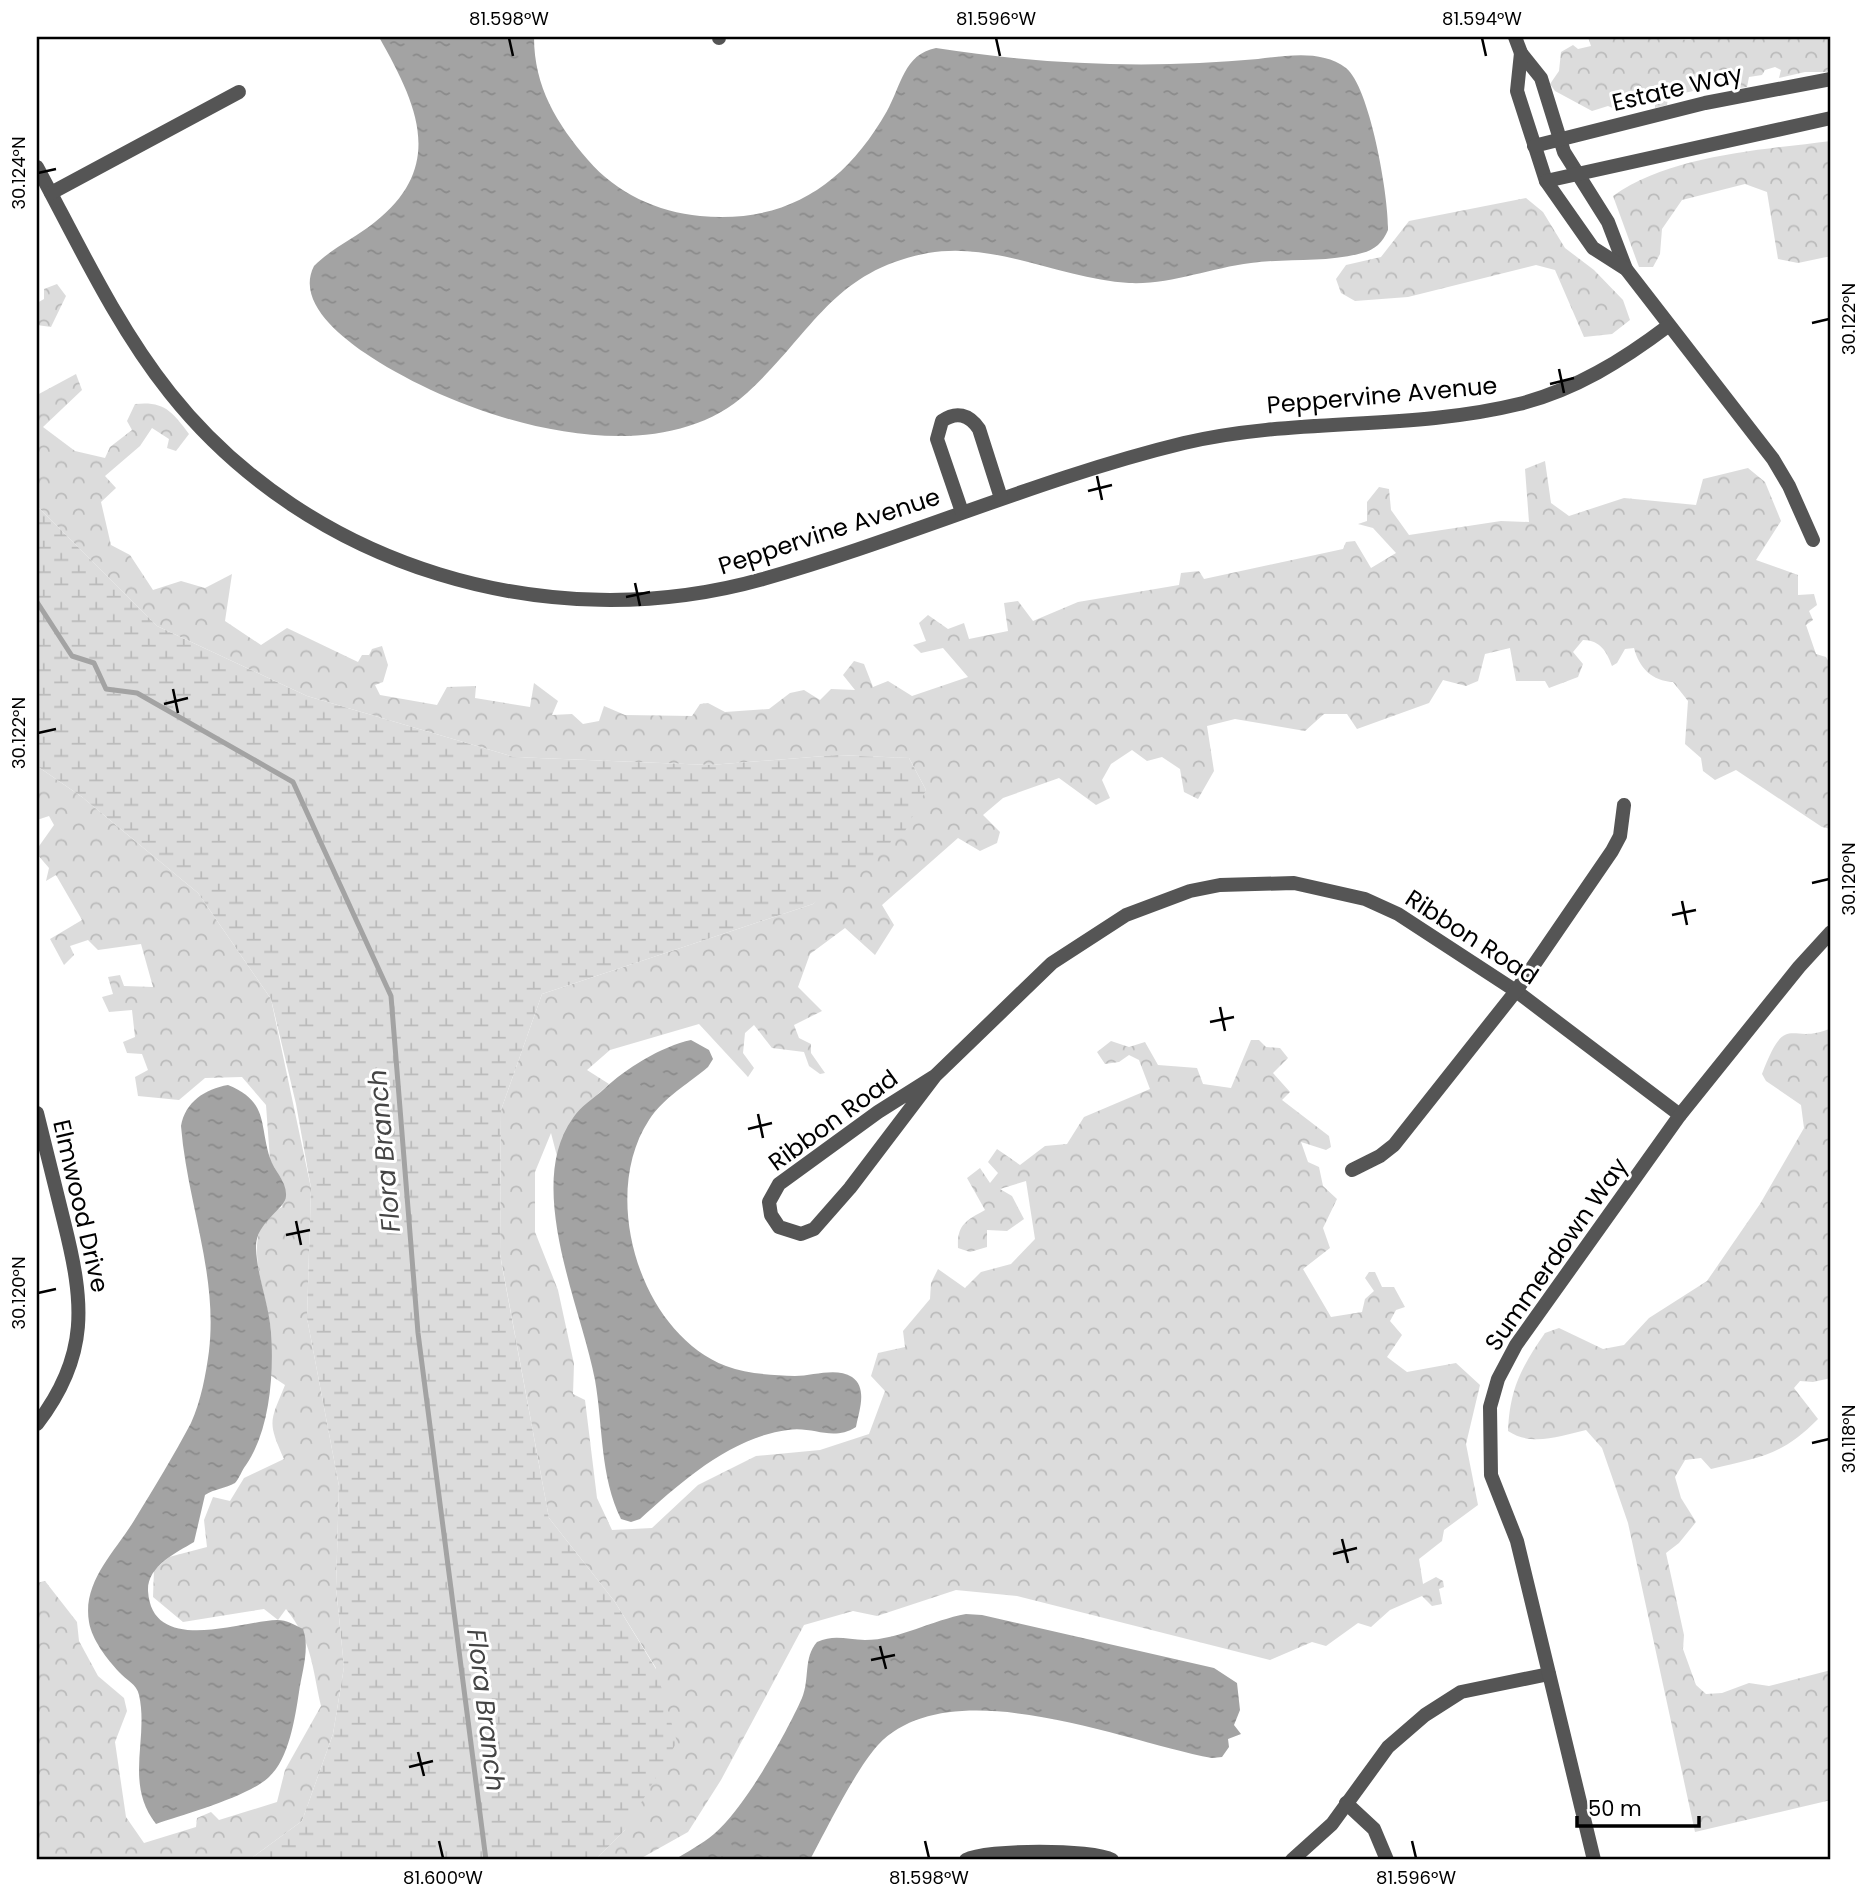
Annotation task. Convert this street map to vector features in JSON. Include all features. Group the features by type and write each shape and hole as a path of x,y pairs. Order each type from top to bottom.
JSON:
{"street":[{"path":"1515,37 1521,53 1541,78 1561,145 1576,174 1608,222 1626,269 1773,459 1789,485 1813,540"},
{"path":"1521,53 1517,91 1546,181 1594,248 1626,269"},
{"name":"Estate Way","path":"1534,146 1561,145 1705,103 1831,79"},
{"path":"51,193 239,92"},
{"path":"1546,181 1831,118"},
{"name":"Peppervine Avenue","path":"37,167 142,356 204,432 240,466 320,523 408,565 467,584 541,597 590,601 668,598 765,579 1001,498 1184,443 1242,431 1480,412 1524,403 1600,372 1668,326"},
{"path":"962,512 937,439 942,421 950,415 962,415 973,421 979,429 1001,498"},
{"path":"1352,1170 1380,1156 1394,1145 1516,991 1612,851 1619,836 1624,805"},
{"name":"Ribbon Road","path":"935,1076 878,1112 779,1184 769,1202 771,1215 779,1227 801,1234 814,1229 884,1145 935,1076 1052,962 1090,937 1155,903 1220,885 1294,883 1365,899 1426,930 1516,991 1680,1115"},
{"name":"Summerdown Way","path":"1594,1860 1517,1541 1491,1475 1490,1407 1498,1379 1516,1345 1680,1115 1799,967 1831,932"},
{"name":"Elmwood Drive","path":"37,1113 78,1275 81,1307 69,1370 55,1398 37,1424"},
{"path":"1292,1860 1332,1824 1388,1746 1425,1715 1461,1692 1549,1674"},
{"path":"1346,1803 1374,1829 1387,1860"},
{"path":"966,1860 975,1855 1022,1851 1112,1860"}],"green space":[{"path":"1588,37 1691,40 1692,37 1831,37 1831,66 1827,72 1805,72 1779,78 1781,70 1775,67 1765,70 1762,75 1749,77 1747,87 1732,89 1736,80 1731,76 1690,92 1669,92 1667,105 1655,108 1655,93 1650,94 1647,102 1638,106 1623,105 1617,110 1608,106 1592,111 1555,91 1550,84 1559,71 1561,52 1573,45 1578,49 1591,46"},
{"path":"1831,141 1831,256 1798,263 1778,259 1767,192 1745,184 1682,200 1662,229 1660,254 1653,267 1639,267 1613,196 1636,182 1689,163 1717,156"},
{"path":"1526,198 1543,212 1565,248 1594,270 1623,300 1630,320 1612,334 1584,337 1555,270 1536,265 1408,297 1355,301 1341,293 1336,279 1346,265 1381,257 1409,221"},
{"path":"57,284 66,296 51,327 37,325 37,303 44,299 44,289"},
{"path":"76,374 82,390 43,427 75,451 105,458 110,447 132,430 127,421 135,404 153,404 166,409 189,434 176,451 167,448 169,439 152,428 140,446 105,476 116,488 101,502 111,545 130,555 153,590 181,581 205,588 232,574 225,621 261,645 287,628 358,662 362,655 369,655 372,649 382,646 388,665 383,682 375,685 380,695 437,705 447,687 476,686 475,698 530,707 534,683 558,701 552,715 572,714 583,724 599,721 604,706 625,715 692,716 700,704 708,703 725,712 769,709 790,693 804,690 820,700 831,689 855,690 843,675 854,661 864,664 873,687 888,681 912,696 968,677 943,648 921,653 913,645 926,641 919,623 928,615 948,629 964,623 969,639 1008,631 1004,603 1018,601 1033,621 1078,602 1179,585 1181,573 1199,571 1204,579 1343,549 1346,542 1355,541 1371,568 1396,553 1373,528 1358,524 1367,521 1367,502 1379,487 1389,489 1391,510 1409,535 1501,521 1529,522 1525,469 1545,461 1551,503 1569,516 1624,498 1696,505 1703,479 1748,468 1765,482 1781,521 1756,560 1798,575 1798,595 1814,594 1817,605 1809,611 1813,620 1806,625 1816,654 1826,657 1831,666 1831,829 1822,827 1736,770 1715,780 1703,771 1701,758 1685,744 1688,701 1673,682 1659,679 1648,672 1639,662 1634,648 1625,649 1617,663 1612,666 1602,648 1594,642 1583,640 1573,652 1583,664 1578,677 1549,688 1545,681 1516,681 1510,648 1485,654 1478,681 1466,686 1443,680 1429,703 1357,729 1347,714 1324,714 1305,731 1235,719 1207,726 1214,771 1198,799 1184,792 1180,769 1162,757 1147,761 1132,750 1111,764 1102,780 1110,798 1096,805 1059,778 1003,798 983,815 1000,832 997,843 980,851 958,838 882,905 894,925 875,955 845,928 810,954 798,987 822,1011 794,1025 799,1038 811,1044 811,1053 825,1073 820,1074 809,1066 804,1052 772,1048 754,1025 745,1033 743,1053 754,1068 748,1077 699,1024 610,1050 587,1070 609,1084 575,1117 565,1135 558,1160 551,1133 535,1172 535,1232 558,1290 574,1364 573,1394 585,1400 597,1498 612,1530 652,1528 698,1485 756,1456 820,1450 869,1434 885,1391 871,1376 878,1353 905,1347 903,1331 930,1299 931,1283 938,1269 965,1288 981,1272 1011,1264 1035,1239 1026,1181 1000,1189 1012,1196 1024,1219 1007,1231 987,1230 987,1247 970,1252 958,1248 959,1234 964,1224 985,1210 967,1178 980,1168 990,1183 998,1173 988,1162 997,1149 1020,1165 1045,1146 1067,1144 1084,1117 1150,1089 1139,1060 1129,1055 1119,1062 1105,1064 1097,1052 1111,1041 1129,1047 1145,1042 1158,1065 1197,1068 1203,1084 1231,1088 1251,1040 1259,1040 1266,1047 1280,1048 1288,1058 1273,1073 1290,1092 1282,1100 1329,1136 1331,1147 1326,1150 1301,1142 1308,1162 1319,1167 1323,1186 1337,1199 1323,1228 1330,1248 1303,1269 1331,1317 1362,1312 1365,1299 1374,1291 1365,1278 1369,1272 1375,1272 1382,1287 1394,1287 1405,1307 1396,1310 1390,1321 1402,1335 1387,1357 1407,1372 1456,1363 1480,1385 1466,1444 1478,1505 1444,1530 1442,1541 1419,1559 1423,1584 1436,1577 1443,1581 1444,1587 1439,1589 1442,1604 1432,1606 1422,1596 1390,1610 1371,1627 1358,1623 1326,1646 1312,1642 1270,1660 1017,1596 956,1590 877,1616 853,1611 804,1625 721,1780 688,1832 638,1860 595,1860 625,1830 656,1668 615,1602 549,1518 500,1254 501,1110 542,994 813,904 926,790 909,758 837,755 710,765 514,757 307,696 157,626 37,506 37,395"},
{"path":"37,506 157,626 307,696 514,757 710,765 837,755 909,758 926,790 905,831 813,904 542,994 501,1110 500,1255 549,1518 615,1602 656,1669 677,1742 625,1830 595,1860 249,1860 302,1821 333,1734 344,1667 336,1587 339,1486 307,1318 311,1188 296,1104 271,999 198,893 82,797 37,766"},
{"path":"37,766 82,797 198,893 271,999 311,1188 307,1318 339,1486 336,1587 344,1667 333,1734 302,1821 249,1860 37,1860 37,1583 45,1581 77,1622 79,1641 98,1676 124,1698 127,1711 115,1742 126,1817 144,1843 196,1827 197,1818 211,1812 219,1820 277,1802 285,1770 321,1706 306,1643 286,1609 278,1620 264,1609 183,1622 153,1597 154,1570 169,1557 207,1547 204,1520 213,1497 230,1501 244,1478 284,1459 272,1422 285,1385 270,1375 271,1331 257,1246 260,1230 268,1217 282,1207 283,1182 270,1160 266,1105 242,1077 205,1078 179,1100 138,1096 135,1077 148,1070 142,1054 127,1053 123,1042 135,1037 132,1010 109,1012 102,997 113,994 108,977 120,975 124,986 153,987 141,944 98,950 88,940 70,946 74,955 64,965 50,939 82,920 56,875 46,881 49,868 37,854 37,849 54,825 49,816 37,820"},
{"path":"1831,1028 1831,1378 1813,1382 1800,1381 1794,1388 1818,1419 1781,1448 1756,1458 1711,1469 1701,1458 1685,1460 1675,1477 1681,1498 1696,1522 1679,1543 1666,1553 1684,1635 1683,1649 1696,1685 1706,1694 1722,1693 1749,1683 1769,1686 1831,1670 1831,1800 1695,1832 1628,1523 1602,1448 1586,1430 1546,1439 1517,1436 1508,1431 1511,1402 1523,1368 1545,1333 1559,1328 1603,1349 1624,1345 1649,1318 1707,1281 1760,1204 1804,1128 1801,1105 1766,1081 1762,1074 1770,1054 1784,1035 1817,1033"}],"water":[{"path":"379,37 534,37 538,72 549,104 566,133 599,172 625,191 653,205 684,214 731,217 786,206 832,179 870,137 887,111 910,64 925,51 936,48 1097,64 1177,64 1292,56 1326,58 1346,68 1355,79 1363,97 1381,170 1388,230 1375,248 1349,256 1251,263 1144,283 1104,280 978,252 928,253 895,262 868,274 846,290 747,393 707,419 660,433 609,436 555,430 502,417 451,399 404,377 344,337 315,304 310,279 314,266 375,222 397,200 411,178 418,156 418,133 413,110"},
{"path":"691,1040 709,1050 713,1059 708,1067 662,1104 649,1120 634,1151 628,1186 629,1223 636,1259 651,1294 671,1324 696,1349 726,1366 777,1375 832,1372 846,1374 860,1387 860,1407 856,1427 847,1431 831,1433 788,1430 767,1434 727,1451 672,1490 640,1519 631,1522 621,1519 609,1486 595,1380 560,1247 554,1177 559,1146 579,1110 633,1066 668,1047"},
{"path":"228,1085 250,1099 256,1107 270,1158 286,1191 285,1201 260,1231 256,1248 271,1332 269,1401 254,1451 238,1479 231,1485 205,1495 194,1542 157,1567 149,1582 148,1591 153,1611 165,1623 181,1629 200,1630 284,1621 303,1629 306,1652 290,1738 276,1769 269,1777 247,1791 156,1824 141,1793 141,1711 138,1691 114,1667 97,1642 89,1622 88,1607 95,1580 171,1459 191,1423 200,1397 209,1351 211,1322 206,1266 181,1126 187,1110 197,1098"},
{"path":"966,1614 982,1615 1214,1668 1237,1683 1240,1710 1234,1725 1241,1734 1228,1739 1229,1747 1222,1757 1212,1758 1040,1717 993,1711 949,1712 910,1723 878,1745 851,1784 810,1860 674,1860 714,1834 751,1789 786,1731 802,1698 808,1662 817,1642 835,1638 865,1640 890,1637"}],"waterway":[{"name":"Flora Branch","path":"37,602 72,656 94,663 106,689 137,693 293,782 391,996 418,1333 486,1860"}]}
